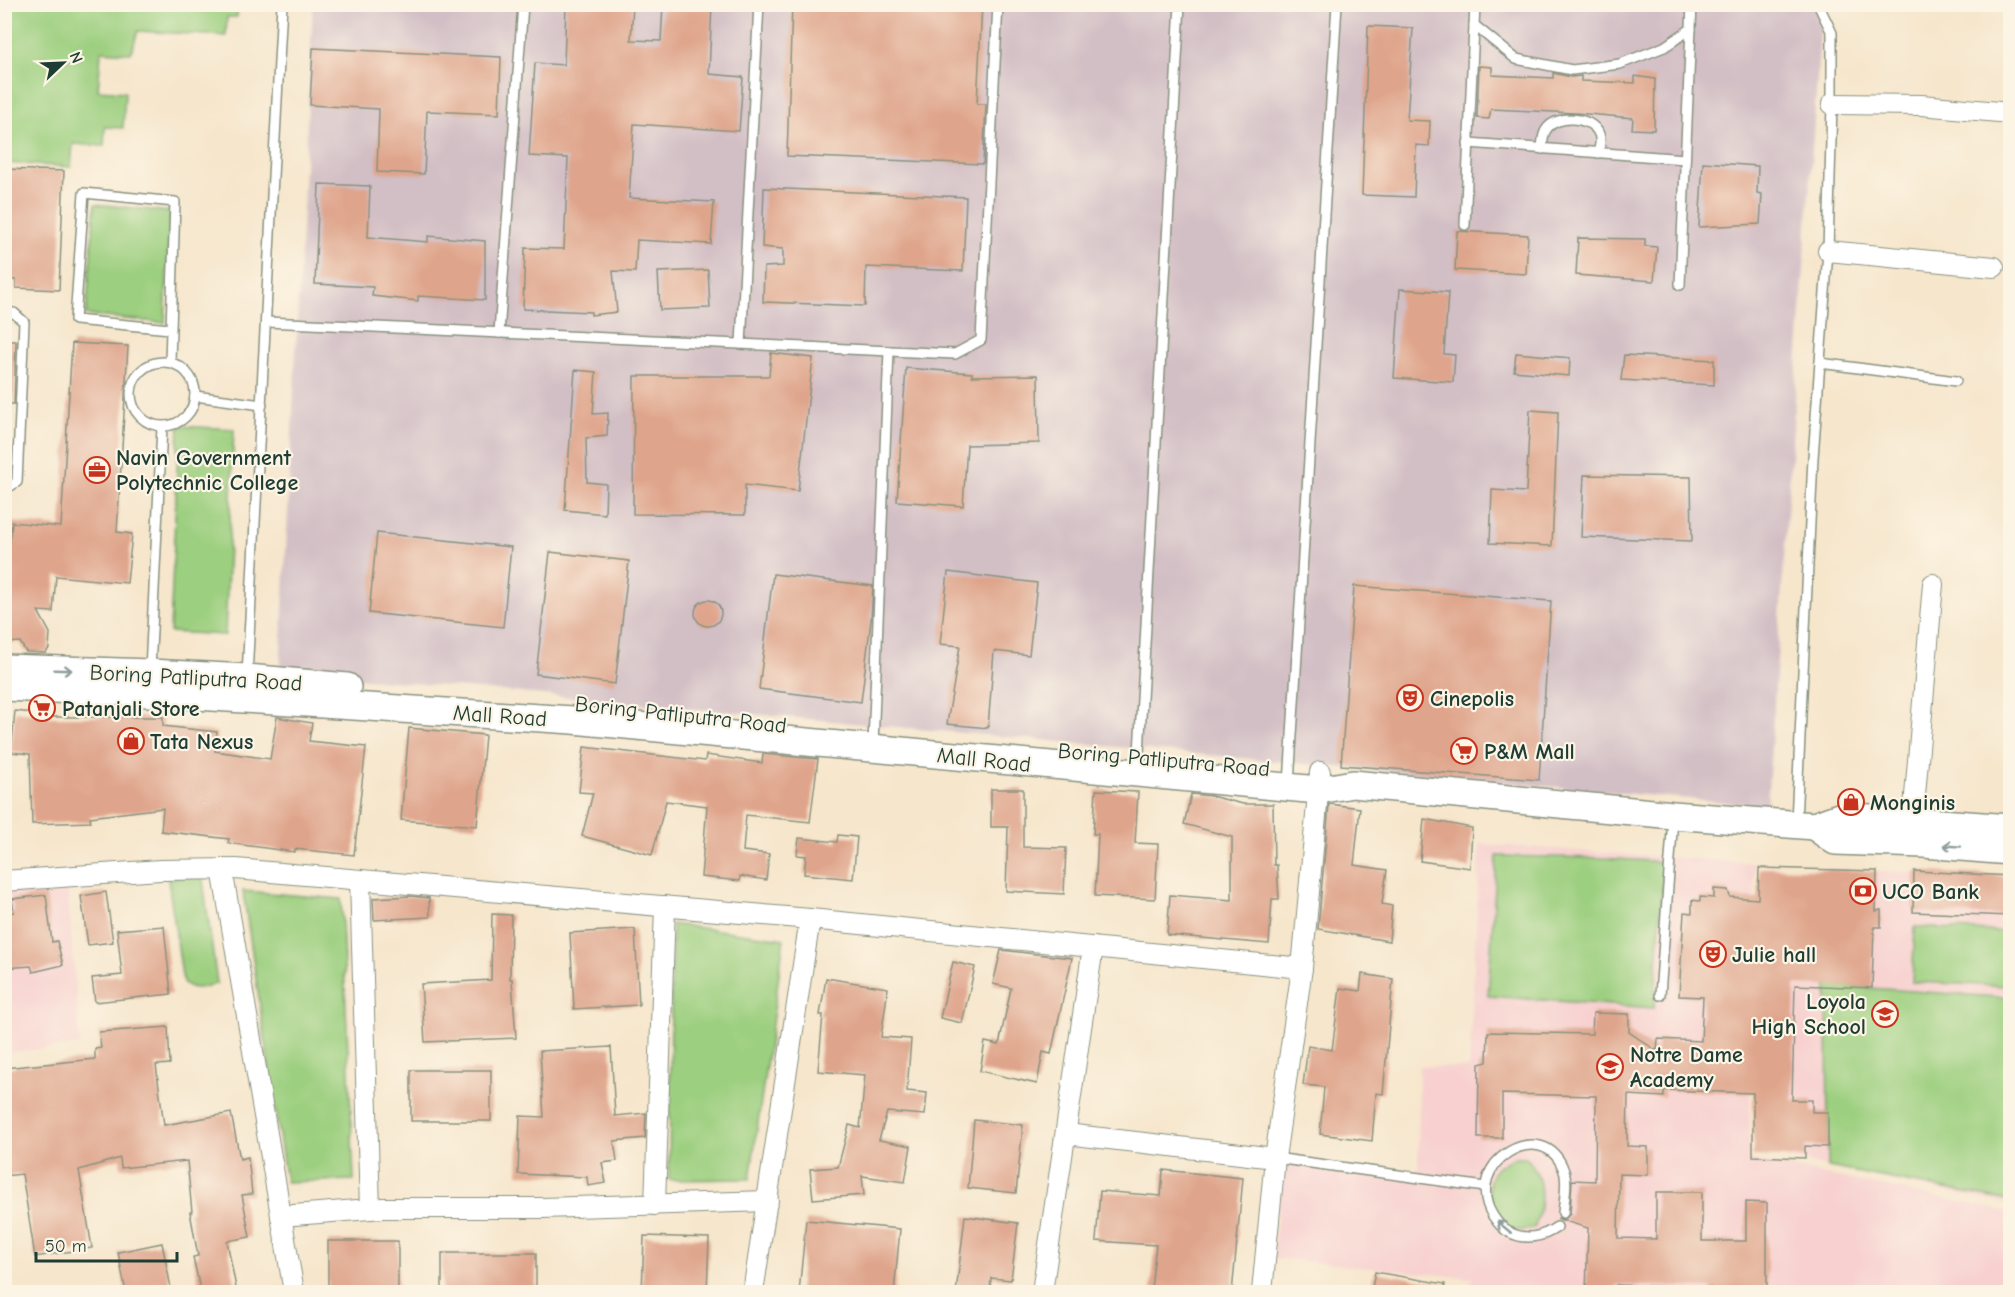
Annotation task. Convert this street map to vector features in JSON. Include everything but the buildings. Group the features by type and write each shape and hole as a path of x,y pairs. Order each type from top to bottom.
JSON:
{"street":[{"path":"1832,104 1921,105 2010,113"},
{"path":"1828,251 1994,267"},
{"path":"1920,828 1933,584"},
{"name":"Boring Patliputra Road","path":"4,668 150,683"},
{"name":"Mall Road","path":"4,687 150,683 574,712 1673,816 1805,825"},
{"path":"1262,1293 1275,1158 1302,968 1319,781"},
{"path":"1805,825 1842,816 1920,828 2010,851"},
{"path":"1920,828 2010,828"},
{"path":"4,881 160,870 222,869 810,919 1302,968"},
{"path":"222,869 294,1293"},
{"path":"360,880 370,1209"},
{"path":"656,1205 665,906"},
{"path":"753,1293 810,919"},
{"path":"1042,1293 1093,947"},
{"path":"1066,1134 1275,1158"},
{"path":"281,1215 370,1209 542,1208 768,1201"}],"lane":[{"path":"246,689 282,4"},
{"path":"499,333 523,4"},
{"path":"741,344 759,4"},
{"path":"267,322 955,354 981,340 998,4"},
{"path":"1139,766 1180,4"},
{"path":"1289,778 1337,4"},
{"path":"1465,225 1475,4"},
{"path":"1680,285 1692,4"},
{"path":"1805,825 1813,458 1828,251 1832,104 1832,33 1818,4"},
{"path":"1474,25 1516,59 1572,70 1620,64 1664,47 1691,29"},
{"path":"1542,149 1545,131 1552,123 1570,119 1587,121 1595,127 1600,138 1598,153"},
{"path":"1468,143 1685,159"},
{"path":"170,329 75,320 84,193 175,202 170,362"},
{"path":"4,313 14,313 24,321 17,482 4,490"},
{"path":"873,741 889,351"},
{"path":"160,361 170,362 179,365 192,378 195,396 188,414 181,421 162,427 142,419 135,411 130,389 140,370 160,361"},
{"path":"1820,363 1956,381"},
{"path":"195,396 262,405"},
{"path":"150,683 162,427"},
{"path":"1660,995 1673,816"},
{"path":"1557,1227 1547,1234 1537,1236 1522,1237 1508,1232 1498,1223 1489,1208 1485,1187 1489,1173 1507,1151 1529,1145 1546,1148 1557,1158 1565,1173 1563,1213"},
{"path":"1275,1158 1485,1187"}],"shaded area":[{"path":"313,5 1822,5 1767,806 280,671"},
{"name":"Notre Dame Academy","path":"1480,844 1755,863 1749,1159 2010,1212 2010,1292 1470,1292 1472,1278 1272,1258 1284,1160 1418,1175 1419,1066 1469,1068"},
{"name":"Loyola High School","path":"1764,867 2010,876 2010,1205 1757,1152"},
{"path":"67,884 80,1045 5,1053 5,890"}],"green space":[{"path":"4,5 238,5 237,17 227,17 226,36 138,31 131,53 101,51 98,90 125,92 123,128 105,127 104,146 73,144 71,167 5,163"},
{"path":"95,204 170,212 165,323 86,315"},
{"path":"179,426 234,429 225,635 170,632"},
{"path":"1497,856 1664,862 1654,1008 1488,996"},
{"path":"202,874 217,983 195,988 183,982 168,879"},
{"path":"243,891 341,899 354,1180 286,1182"},
{"path":"672,924 784,939 750,1179 669,1180"},
{"path":"1915,927 2010,932 2010,986 1912,982"},
{"path":"1827,985 2010,998 2010,1201 1828,1167"},
{"path":"1513,1158 1526,1158 1532,1165 1537,1173 1541,1191 1540,1209 1535,1227 1524,1230 1513,1230 1501,1222 1490,1200 1492,1175 1499,1167"}],"place":[{"name":"Navin Government Polytechnic College","path":"97,470"},
{"name":"Cinepolis","path":"1410,698"},
{"name":"Patanjali Store","path":"42,708"},
{"name":"Tata Nexus","path":"131,741"},
{"name":"P&M Mall","path":"1464,751"},
{"name":"Monginis","path":"1851,802"},
{"name":"UCO Bank","path":"1863,891"},
{"name":"Julie hall","path":"1713,954"},
{"name":"Loyola High School","path":"1885,1014"},
{"name":"Notre Dame Academy","path":"1610,1067"}]}
